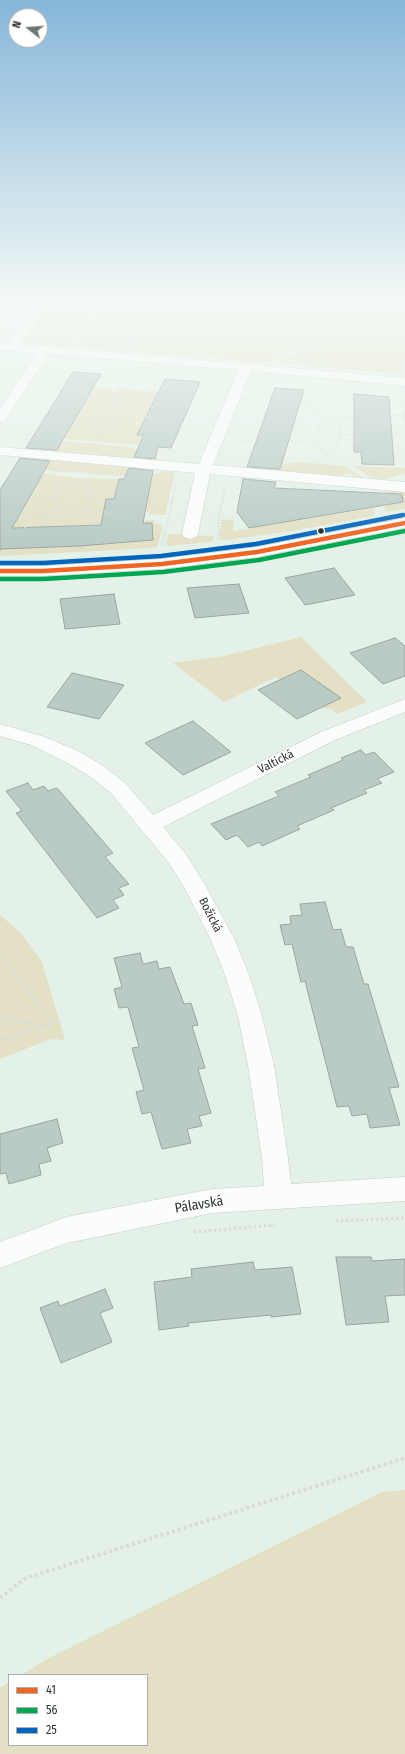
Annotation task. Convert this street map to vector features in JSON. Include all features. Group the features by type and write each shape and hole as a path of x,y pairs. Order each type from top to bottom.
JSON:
{"street":[{"path":"0,418 23,384"},
{"path":"190,534 204,470 239,384"},
{"path":"0,451 405,487"},
{"path":"0,571 43,571 162,564 257,552 405,523"},
{"name":"Valtická","path":"150,825 328,736 405,705"},
{"name":"Božická","path":"0,730 38,741 72,756 95,770 118,788 150,825 176,858 193,883 223,940 237,975 250,1016 261,1065 275,1158 278,1196"},
{"name":"Pálavská","path":"0,1255 73,1229 212,1201 405,1189"}],"path":[{"path":"110,410 114,401 114,391"},
{"path":"403,395 405,421"},
{"path":"100,442 103,431 102,419 104,414 124,404 135,405 150,397 158,396"},
{"path":"102,419 124,420 134,413 136,407 135,405"},
{"path":"305,405 323,419 335,419 340,417 353,418"},
{"path":"134,413 152,418"},
{"path":"390,415 404,415"},
{"path":"323,419 317,430 318,443 322,450 327,452"},
{"path":"324,463 327,452 334,448 339,439 341,424 335,419"},
{"path":"74,422 102,424 118,432"},
{"path":"339,439 356,440"},
{"path":"217,544 219,516 228,472 239,440 252,441"},
{"path":"289,441 318,443"},
{"path":"393,447 405,448"},
{"path":"161,550 178,474 181,467"},
{"path":"76,482 78,478"},
{"path":"82,511 88,501 88,495 81,484 76,482 66,482 59,486 56,498 59,509 63,513 72,515 82,511 106,512"},
{"path":"84,489 101,488"},
{"path":"29,500 56,498"},
{"path":"25,528 27,522 33,517 59,509"},
{"path":"0,951 52,1025 0,1039"},
{"path":"0,1018 48,1026"},
{"path":"330,1221 405,1218"},
{"path":"192,1233 279,1224"},
{"path":"0,1598 26,1578 405,1458"}],"shaded area":[{"path":"74,385 112,388 111,391 116,391 118,388 160,392 161,400 154,400 153,402 160,403 146,432 139,432 137,434 144,435 140,445 64,439 87,398"},
{"path":"64,441 130,447 164,462 19,449"},
{"path":"15,455 84,463 114,464 114,466 162,467 162,469 121,476 39,470"},
{"path":"300,462 345,466 368,481 351,479 352,474 344,473 343,478 241,470"},
{"path":"353,466 405,468 405,474 385,479 370,477"},
{"path":"169,471 175,473 165,515 149,514 149,512 146,512 152,479 127,478"},
{"path":"43,473 78,478 119,479 114,499 106,499 108,524 12,528"},
{"path":"385,489 405,490 405,509 385,512"},
{"path":"374,508 375,513 372,516 298,530 225,540 221,539 219,536 222,519 234,520 234,531"},
{"path":"155,520 154,524 163,525 157,547 0,556 0,549 67,547 140,542 145,521"},
{"path":"168,534 213,536 213,541 169,546 166,544"},
{"path":"295,536 276,543 162,557 68,563 67,560 161,554"},
{"path":"48,560 41,564 0,565 0,562"},
{"path":"301,637 367,702 338,714 329,708 326,709 322,707 340,698 301,670 280,680 276,677 224,702 173,663 224,656"},
{"path":"0,915 21,933 42,962 65,1040 51,1039 0,1059"},
{"path":"405,1490 405,1754 0,1754 0,1688 8,1683 8,1746 148,1746 148,1674 23,1674 49,1658 382,1492"}],"building":[{"path":"66,384 95,384 57,450 26,448"},
{"path":"163,384 199,384 171,448 158,447 155,459 134,457 144,435 137,435"},
{"path":"275,388 304,390 280,469 247,467"},
{"path":"354,394 389,397 394,465 362,464 361,452 354,452"},
{"path":"20,458 50,461 12,528 101,525 106,499 114,499 119,479 124,479 129,468 153,471 143,523 152,523 153,540 80,546 0,550 0,490"},
{"path":"243,479 276,482 274,488 402,494 403,502 249,528 237,512"},
{"path":"334,568 355,595 305,605 285,578"},
{"path":"239,584 249,613 195,618 187,588"},
{"path":"114,594 120,624 65,629 60,599"},
{"path":"395,638 405,646 405,676 383,684 350,653"},
{"path":"301,670 341,698 297,719 258,690"},
{"path":"72,673 124,685 99,719 47,707"},
{"path":"193,721 231,752 183,775 145,743"},
{"path":"361,750 366,755 374,752 394,772 377,779 382,783 364,790 367,793 331,808 334,810 297,826 300,829 262,846 259,842 248,847 237,835 226,840 211,824 279,796 275,792 311,777 308,775 343,760 341,758"},
{"path":"28,783 33,790 44,786 48,791 57,788 113,853 105,857 129,884 119,888 124,895 113,900 119,908 97,918 16,813 22,811 6,791"},
{"path":"325,902 333,930 341,929 346,947 353,947 364,984 368,984 399,1087 389,1088 400,1125 370,1128 367,1114 352,1116 349,1106 337,1107 305,981 301,982 292,944 285,945 280,925 291,924 290,916 302,915 300,904"},
{"path":"140,953 143,964 157,961 159,969 170,967 184,1004 191,1003 198,1025 192,1026 205,1068 198,1069 211,1113 199,1116 202,1126 187,1129 191,1143 162,1149 151,1112 142,1114 136,1092 144,1090 132,1048 139,1047 128,1007 119,1008 114,989 122,987 114,958"},
{"path":"57,1119 63,1143 47,1148 51,1161 39,1164 41,1175 9,1184 6,1173 0,1174 0,1134"},
{"path":"336,1257 371,1257 372,1261 405,1259 405,1295 385,1296 389,1322 346,1325"},
{"path":"253,1262 255,1270 292,1267 301,1314 271,1317 271,1315 188,1323 189,1326 159,1330 154,1282 192,1277 191,1269"},
{"path":"105,1289 113,1308 100,1313 112,1342 61,1363 40,1308 58,1301 60,1306"}],"transit line":[{"name":"25","path":"0,563 43,563 161,556 256,544 403,515"},
{"name":"41","path":"0,571 43,571 162,564 257,552 405,523"},
{"name":"56","path":"0,579 43,579 163,572 259,560 405,531"}]}
